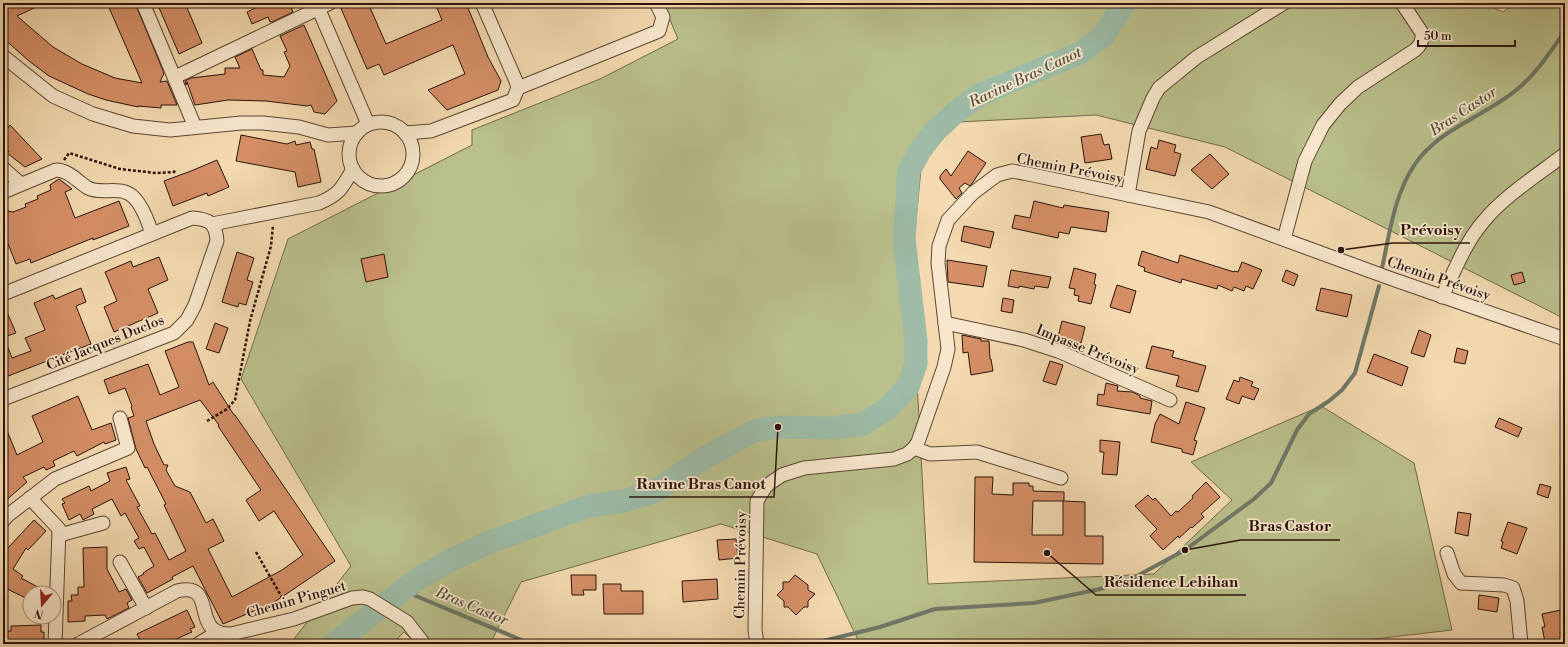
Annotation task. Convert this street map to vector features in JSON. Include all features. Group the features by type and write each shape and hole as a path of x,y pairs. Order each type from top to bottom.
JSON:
{"street":[{"path":"143,3 195,127"},
{"path":"405,133 431,131 513,100 518,88 516,81 482,3"},
{"path":"518,88 659,31 663,17 656,3"},
{"path":"1128,195 1139,130 1159,88 1197,57 1284,3"},
{"path":"1284,239 1305,161 1323,125 1340,104 1358,87 1416,50 1420,45 1422,33 1402,3"},
{"path":"174,77 321,5 368,124"},
{"path":"3,56 53,96 93,114 133,126 170,130 241,123 263,123 299,127 328,136 349,152"},
{"path":"380,122 392,123 405,133 412,145 413,160 410,168 399,180 383,186 367,182 357,175 350,164 349,152 350,144 357,133 368,124 380,122"},
{"path":"413,152 431,131"},
{"path":"328,136 357,133"},
{"path":"1442,297 1468,245 1482,223 1497,207 1565,154"},
{"path":"3,168 21,184"},
{"path":"3,294 192,218 202,219 212,224 320,202 332,197 342,189 353,169"},
{"path":"3,192 56,170 62,170 94,190 124,191 131,196 148,219 152,234"},
{"name":"Chemin Prévoisy","path":"756,644 757,501 766,486 782,475 804,468 894,459 907,454 914,448 922,431 944,367 948,349 946,323 938,278 939,246 948,220 973,193 997,175 1012,171 1209,212 1442,297 1565,339"},
{"path":"342,189 367,182"},
{"name":"Cité Jacques Duclos","path":"3,399 174,333 187,320 195,305 216,241 216,232 212,224"},
{"name":"Impasse Prévoisy","path":"946,323 1024,340 1058,351 1170,400"},
{"path":"3,521 55,479 128,448 120,418"},
{"path":"914,448 930,454 977,452 1061,478"},
{"path":"30,498 59,529 60,535 55,644"},
{"path":"60,535 103,523"},
{"path":"1448,553 1454,574 1461,583 1504,585 1513,588 1517,601 1521,644"},
{"path":"120,562 146,608"},
{"path":"78,644 177,591 190,590 201,597 210,625 221,637 198,644"},
{"name":"Chemin Pinguet","path":"221,637 294,619 352,598 363,597 370,599 407,622 424,644"}],"path":[{"path":"56,170 69,153 120,169 156,173 174,172 176,169"},
{"path":"207,421 227,409 235,400 250,321 271,246 274,212"},
{"path":"256,552 294,619"}],"green space":[{"path":"663,3 1483,3 1503,12 1516,3 1565,3 1565,319 1225,147 1096,115 959,122 922,159 911,271 928,584 1154,574 1232,500 1191,462 1321,406 1414,463 1452,630 1332,644 860,644 817,554 721,524 521,582 490,644 417,644 404,632 392,644 290,644 351,566 241,379 288,239 472,145 472,130 600,79 678,39"}],"building":[{"path":"3,3 45,3 17,16 53,47 82,64 115,78 142,83 107,3 135,3 164,73 160,82 167,81 177,105 161,105 161,108 138,107 106,100 88,94 49,76 3,38"},
{"path":"157,3 185,3 202,43 179,54"},
{"path":"258,3 289,3 293,12 274,21 270,22 268,17 252,24 247,12 259,6"},
{"path":"348,3 368,3 386,44 442,20 435,3 466,3 488,57 501,81 498,90 447,110 428,90 465,74 453,45 384,75 379,64 367,69 340,6"},
{"path":"304,25 337,101 325,114 314,112 311,105 307,106 266,101 228,100 195,105 187,82 186,85 185,81 191,78 225,74 225,68 240,68 235,57 252,49 261,70 263,70 263,75 284,77 290,66 284,52 287,51 280,36"},
{"path":"10,125 42,159 25,167 7,153 9,151 3,148 3,135"},
{"path":"1101,134 1104,145 1109,144 1112,159 1085,163 1081,137"},
{"path":"241,135 287,144 295,141 296,145 310,142 312,149 314,149 321,182 298,187 295,172 236,161"},
{"path":"1159,140 1176,145 1174,152 1181,154 1175,176 1146,169 1151,147 1157,149"},
{"path":"968,151 986,163 970,186 965,183 959,188 962,193 956,199 940,179 940,176 946,169 951,176"},
{"path":"1210,154 1229,174 1212,189 1191,170"},
{"path":"217,160 229,187 208,196 207,193 173,206 164,181"},
{"path":"59,179 72,189 65,192 75,218 119,201 129,226 93,240 93,238 31,263 30,259 16,264 3,231 3,210 13,212 26,207 25,204 38,199 37,196 51,190 50,185"},
{"path":"1034,201 1063,208 1064,205 1109,212 1106,232 1071,227 1069,234 1059,232 1058,238 1012,228 1015,215 1030,218"},
{"path":"964,226 994,232 990,248 961,241"},
{"path":"1142,251 1178,263 1180,255 1234,272 1238,272 1242,262 1262,270 1253,289 1246,286 1244,291 1234,287 1232,291 1218,285 1217,289 1182,279 1181,283 1144,271 1145,268 1138,265"},
{"path":"237,252 254,258 247,280 253,282 246,305 239,303 238,307 222,302"},
{"path":"384,254 388,277 366,282 361,259"},
{"path":"159,257 168,280 148,289 158,313 114,332 104,307 117,301 105,272 131,261 133,267"},
{"path":"947,260 987,266 983,287 948,282"},
{"path":"1074,268 1096,274 1094,284 1096,285 1091,304 1078,301 1079,296 1074,295 1075,289 1069,288"},
{"path":"1011,270 1051,277 1048,288 1035,286 1034,289 1019,286 1019,288 1008,286"},
{"path":"1286,270 1298,275 1294,286 1282,281"},
{"path":"1522,272 1525,282 1514,285 1511,275"},
{"path":"1117,285 1136,291 1130,313 1110,307"},
{"path":"81,288 86,302 76,306 91,344 3,378 3,303 16,333 4,337 12,358 31,351 25,338 45,330 34,303 53,295 55,299"},
{"path":"1321,288 1352,295 1347,317 1316,310"},
{"path":"1003,298 1014,300 1012,313 1001,311"},
{"path":"1062,321 1085,327 1081,343 1058,337"},
{"path":"215,323 228,328 219,353 206,349"},
{"path":"1419,330 1431,335 1424,357 1411,353"},
{"path":"962,335 981,339 981,341 989,341 990,359 993,371 971,375 968,352 963,353"},
{"path":"188,342 193,342 209,385 213,382 234,415 335,561 273,603 223,624 193,566 147,593 138,577 154,566 144,547 139,549 134,541 139,538 125,513 121,516 112,499 92,509 94,514 83,520 80,514 69,520 62,504 65,503 62,499 89,486 91,491 110,481 107,473 126,467 130,479 126,480 140,506 137,507 152,534 155,533 169,560 186,551 164,505 166,504 136,449 128,418 134,416 125,388 109,394 104,380 148,364 160,395 179,387 165,351","holes":["200,400 219,425 218,426 261,490 246,500 259,521 274,511 303,555 282,570 232,597 208,549 224,541 213,519 206,523 190,492 175,486 166,470 168,465 164,465 154,444 146,421"]},
{"path":"1152,346 1174,351 1172,357 1206,366 1198,392 1176,386 1179,376 1146,368"},
{"path":"1457,348 1468,351 1465,364 1454,362"},
{"path":"1374,354 1408,367 1402,386 1367,372"},
{"path":"1050,361 1063,365 1056,385 1043,381"},
{"path":"1240,377 1253,382 1251,386 1259,389 1254,400 1242,396 1239,404 1226,399 1234,380 1239,382"},
{"path":"1106,383 1118,386 1117,391 1133,392 1140,396 1140,398 1152,401 1150,414 1097,405 1098,394 1104,395"},
{"path":"78,396 92,430 111,423 116,440 105,444 104,442 77,456 74,451 53,461 55,466 46,470 44,467 23,477 27,482 3,503 3,421 17,455 43,442 32,416"},
{"path":"1186,402 1205,408 1194,440 1197,441 1193,455 1182,452 1182,449 1151,442 1155,424 1160,414 1179,424"},
{"path":"1499,418 1522,428 1518,437 1495,427"},
{"path":"1100,440 1120,442 1117,475 1102,474 1104,452 1100,452"},
{"path":"975,477 993,477 992,494 1013,495 1013,483 1029,483 1029,486 1033,486 1033,491 1064,492 1063,501 1085,502 1085,536 1103,536 1103,564 974,562","holes":["1033,501 1063,501 1063,535 1032,535"]},
{"path":"1206,482 1220,497 1201,514 1204,517 1179,538 1178,536 1163,550 1150,536 1157,529 1135,506 1148,495 1153,500 1155,498 1171,516 1176,511 1178,512 1193,498 1192,496"},
{"path":"1540,484 1551,487 1548,498 1537,494"},
{"path":"1458,512 1471,514 1468,536 1455,533"},
{"path":"34,520 46,531 28,550 26,548 13,569 23,576 21,578 34,585 22,585 22,596 3,587 3,555"},
{"path":"1508,522 1527,528 1517,554 1501,548 1503,542 1501,541"},
{"path":"736,539 738,558 719,560 717,540"},
{"path":"107,547 107,569 119,592 126,589 132,600 127,603 129,608 107,619 105,615 85,616 85,621 68,622 68,601 72,601 71,595 78,595 78,587 84,587 83,548"},
{"path":"571,575 596,575 596,590 583,590 584,595 572,595"},
{"path":"795,575 808,585 808,590 815,594 808,601 808,607 804,607 796,615 788,607 784,607 784,601 777,595 783,589 783,582 789,582"},
{"path":"717,579 718,599 683,602 682,581"},
{"path":"603,584 621,584 621,591 643,591 643,614 604,614"},
{"path":"1479,595 1499,598 1497,612 1478,609"},
{"path":"187,610 195,627 190,629 192,632 165,644 142,644 137,634"},
{"path":"1561,610 1565,629 1565,638 1545,642 1542,627 1545,627 1542,614"},
{"path":"41,625 41,632 44,632 44,644 7,644 7,631 11,631 11,626"}],"waterway":[{"name":"Ravine Bras Canot","path":"334,644 415,581 451,560 490,542 589,506 624,501 654,492 704,458 754,431 778,427 834,428 863,424 887,409 908,387 916,364 916,340 904,239 909,171 921,149 936,130 956,112 979,95 1080,53 1103,36 1125,3"},
{"name":"Bras Castor","path":"1382,268 1397,201 1415,164 1436,141 1502,100 1523,85 1542,63 1565,31"},
{"name":"Bras Castor","path":"811,644 880,627 935,609 1034,603 1100,589 1135,577 1185,550 1254,499 1271,483 1297,430 1309,414 1329,401 1342,390 1355,373 1379,286"},
{"name":"Bras Castor","path":"404,591 531,644"}],"place":[{"name":"Prévoisy","path":"1341,250"},
{"name":"Ravine Bras Canot","path":"778,427"},
{"name":"Bras Castor","path":"1185,550"},
{"name":"Résidence Lebihan","path":"1047,553"}]}
